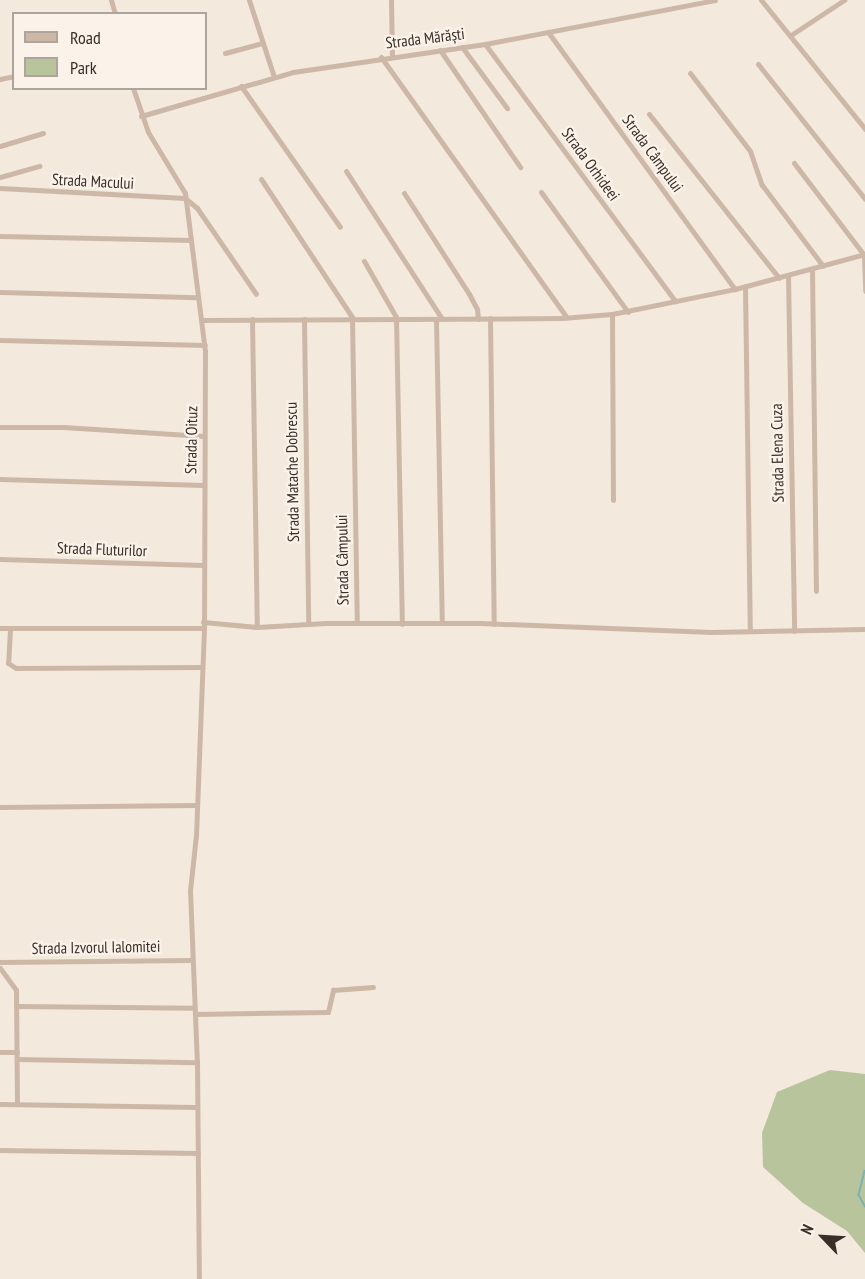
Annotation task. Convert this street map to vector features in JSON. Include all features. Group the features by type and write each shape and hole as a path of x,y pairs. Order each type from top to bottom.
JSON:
{"street":[{"path":"249,0 274,77"},
{"path":"391,0 392,56"},
{"name":"Strada Mărăști","path":"141,116 274,77 381,57 485,44 715,0"},
{"path":"761,0 865,129"},
{"path":"790,35 844,0"},
{"name":"Strada Câmpului","path":"548,32 735,289"},
{"path":"225,53 263,43"},
{"name":"Strada Orhideei","path":"485,44 675,301"},
{"path":"462,47 507,108"},
{"path":"440,50 520,166"},
{"path":"381,57 567,318"},
{"path":"758,64 865,199"},
{"path":"690,73 750,151 762,185 823,266"},
{"path":"241,86 339,227"},
{"name":"Strada Oituz","path":"134,90 148,132 182,187 186,198 205,345 202,667 190,890 197,1062 199,1279"},
{"path":"649,114 779,278"},
{"path":"0,146 43,133"},
{"path":"794,163 865,254 865,291"},
{"path":"0,177 39,166"},
{"path":"346,171 439,319 442,623"},
{"path":"261,179 352,317"},
{"name":"Strada Macului","path":"0,188 186,198"},
{"path":"541,192 628,312"},
{"path":"404,194 470,294 477,309 478,319"},
{"path":"186,198 197,208 256,294"},
{"path":"0,236 190,240"},
{"path":"202,320 352,317 567,318 612,314 735,289 865,254"},
{"path":"364,261 396,318 402,624"},
{"path":"812,269 816,591"},
{"name":"Strada Elena Cuza","path":"788,276 794,631"},
{"path":"745,286 750,631"},
{"path":"0,292 198,297"},
{"path":"612,314 613,500"},
{"name":"Strada Câmpului","path":"352,317 357,623"},
{"path":"490,318 494,624"},
{"name":"Strada Matache Dobrescu","path":"304,319 308,624"},
{"path":"252,320 257,627"},
{"path":"0,340 205,345"},
{"path":"0,427 63,427 204,436"},
{"path":"0,479 203,485"},
{"name":"Strada Fluturilor","path":"0,559 203,565"},
{"path":"0,628 203,625 257,627 308,624 442,623 634,630 865,629"},
{"path":"10,629 8,663 16,668 202,667"},
{"path":"0,807 196,805"},
{"name":"Strada Izvorul Ialomitei","path":"0,962 192,960"},
{"path":"0,968 16,990 17,1104"},
{"path":"16,1006 194,1011 328,1011 333,990 373,987"},
{"path":"0,1052 17,1055 197,1062"},
{"path":"0,1104 196,1107"},
{"path":"0,1150 198,1153"}],"green space":[{"path":"830,1070 865,1074 865,1253 847,1231 803,1203 763,1167 762,1133 777,1092"}],"waterway":[{"path":"865,1171 859,1195 865,1206"}]}
